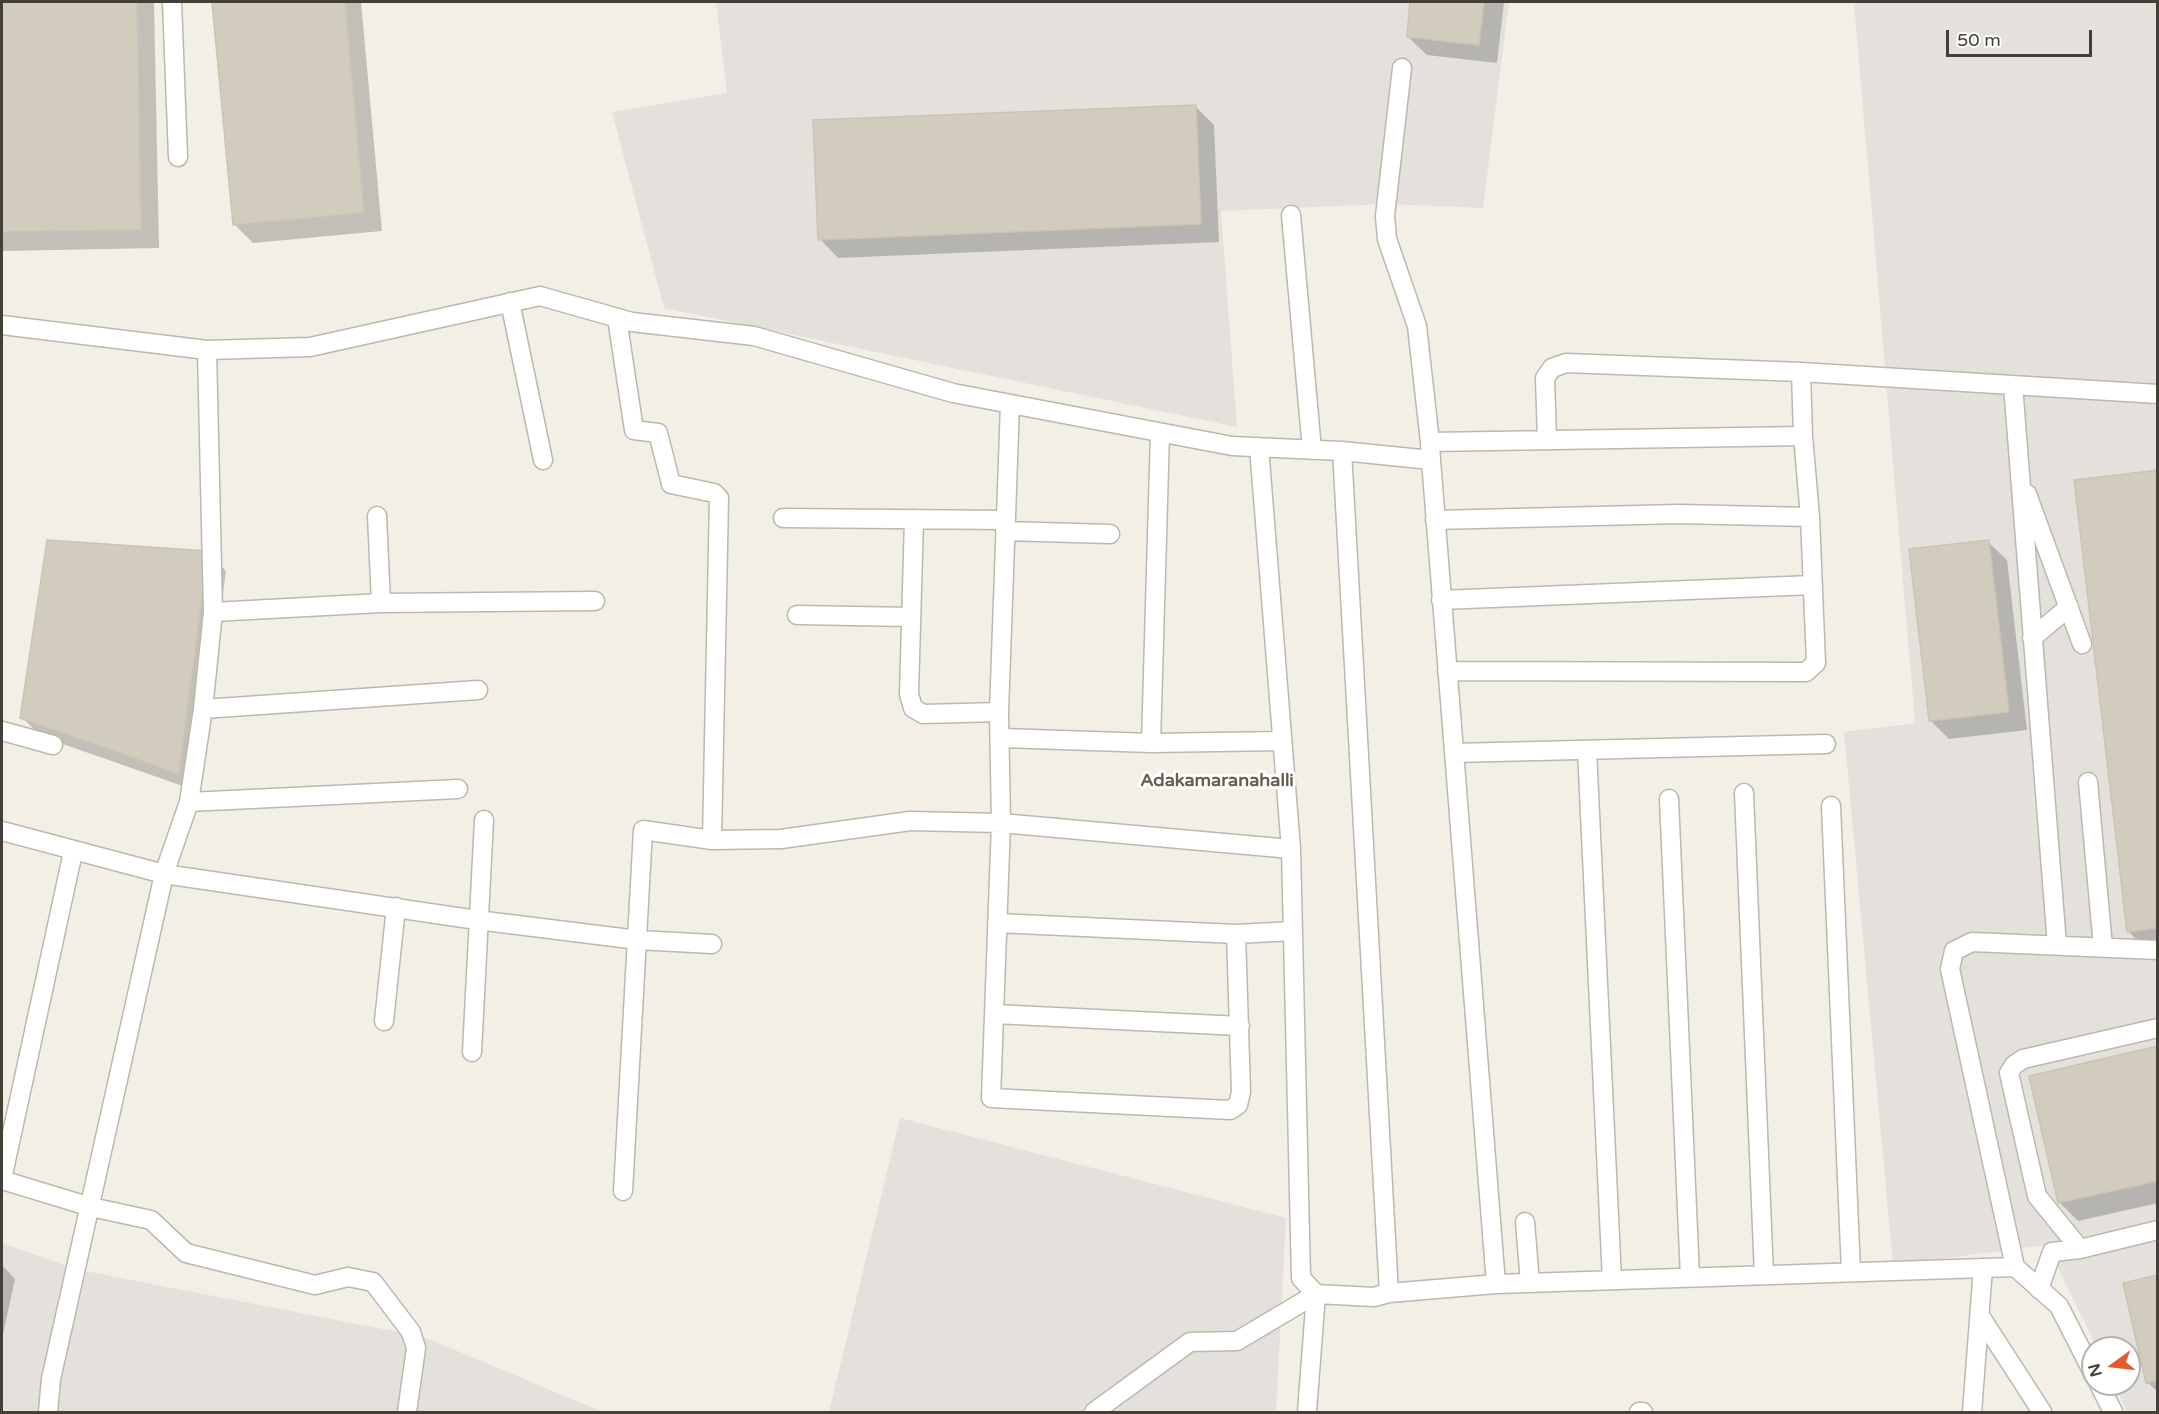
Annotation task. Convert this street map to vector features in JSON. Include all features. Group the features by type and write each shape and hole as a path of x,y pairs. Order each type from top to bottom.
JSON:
{"street":[{"path":"172,2 178,157"},
{"path":"1402,68 1385,216 1387,239 1417,326 1430,451 1496,1284"},
{"path":"1291,215 1312,450"},
{"path":"2,325 207,350 310,347 540,296 632,322 754,336 953,393 1232,446 1342,451 1430,451 1547,440 1803,436"},
{"path":"510,302 543,460"},
{"path":"617,318 634,430 658,433 671,484 714,493 719,498 712,840"},
{"path":"48,1413 51,1379 164,874 189,802 203,710 213,612 207,350"},
{"path":"1547,440 1545,378 1552,368 1566,363 1802,372 2157,394"},
{"path":"1447,671 1806,672 1816,663 1810,517 1803,436 1802,372"},
{"path":"2013,385 2056,945"},
{"path":"1010,404 999,712 1002,738 1001,823 991,1098 1230,1110 1238,1104 1241,1092 1236,934"},
{"path":"1151,743 1160,433"},
{"path":"1259,447 1291,849 1302,1278 1316,1294 1307,1413"},
{"path":"1342,451 1389,1293"},
{"path":"2019,473 2082,644"},
{"path":"1435,520 1679,514 1810,517"},
{"path":"377,516 381,603"},
{"path":"783,518 914,519 1110,534"},
{"path":"914,519 909,693 913,708 923,714 999,712"},
{"path":"1441,600 1813,585"},
{"path":"213,612 381,603 595,601"},
{"path":"2032,638 2069,607"},
{"path":"797,615 911,617"},
{"path":"203,710 478,690"},
{"path":"2,731 53,745"},
{"path":"1002,738 1151,743 1282,741"},
{"path":"1454,753 1826,744"},
{"path":"1587,750 1612,1280"},
{"path":"2088,782 2103,947"},
{"path":"189,802 458,789"},
{"path":"1744,793 1764,1275"},
{"path":"1669,799 1690,1277"},
{"path":"1831,806 1851,1272"},
{"path":"472,1052 477,920 484,820"},
{"path":"623,1191 643,830 712,840 781,839 910,821 1001,823 1291,849"},
{"path":"2,831 73,852 164,874 477,920 638,939 712,944"},
{"path":"73,852 2,1179 91,1207 151,1220 186,1253 315,1285 348,1277 372,1282 411,1332 416,1347 407,1413"},
{"path":"384,1021 396,907"},
{"path":"997,923 1236,934 1293,932"},
{"path":"2081,1349 2059,1306 2015,1267 1950,969 1954,951 1972,942 2157,950"},
{"path":"994,1014 1240,1026"},
{"path":"2080,1249 2037,1196 2009,1073 2014,1065 2023,1059 2157,1028"},
{"path":"1525,1222 1530,1283"},
{"path":"2039,1289 2052,1252 2080,1249 2157,1230"},
{"path":"1094,1413 1190,1342 1237,1341 1316,1294 1374,1297 1389,1293 1496,1284 2015,1267"},
{"path":"1972,1413 1983,1268"},
{"path":"1980,1316 2042,1413"},
{"path":"2105,1396 2113,1413"}],"shaded area":[{"path":"716,2 1509,2 1483,208 1386,204 1221,211 1237,427 664,308 612,112 727,93"},
{"path":"1854,2 2157,2 2157,1412 2127,1412 2120,1396 2141,1396 2141,1336 2091,1336 2047,1245 1893,1265 1844,732 1915,723"},
{"path":"900,1118 1286,1218 1276,1412 829,1412"},
{"path":"2,1243 75,1269 424,1337 603,1412 2,1412"}],"building":[{"path":"2,2 137,2 141,230 2,232"},
{"path":"212,2 345,2 364,213 233,225"},
{"path":"1410,2 1484,2 1479,45 1407,37"},
{"path":"1196,105 1201,224 818,240 813,120"},
{"path":"2158,470 2158,928 2127,932 2074,480"},
{"path":"47,540 208,551 179,774 20,718"},
{"path":"1989,540 2009,712 1929,721 1909,549"},
{"path":"2158,1046 2158,1181 2058,1203 2029,1076"},
{"path":"2158,1275 2158,1381 2146,1383 2141,1361 2141,1336 2135,1336 2123,1283"}],"district":[{"name":"Adakamaranahalli","path":"1217,781"}]}
